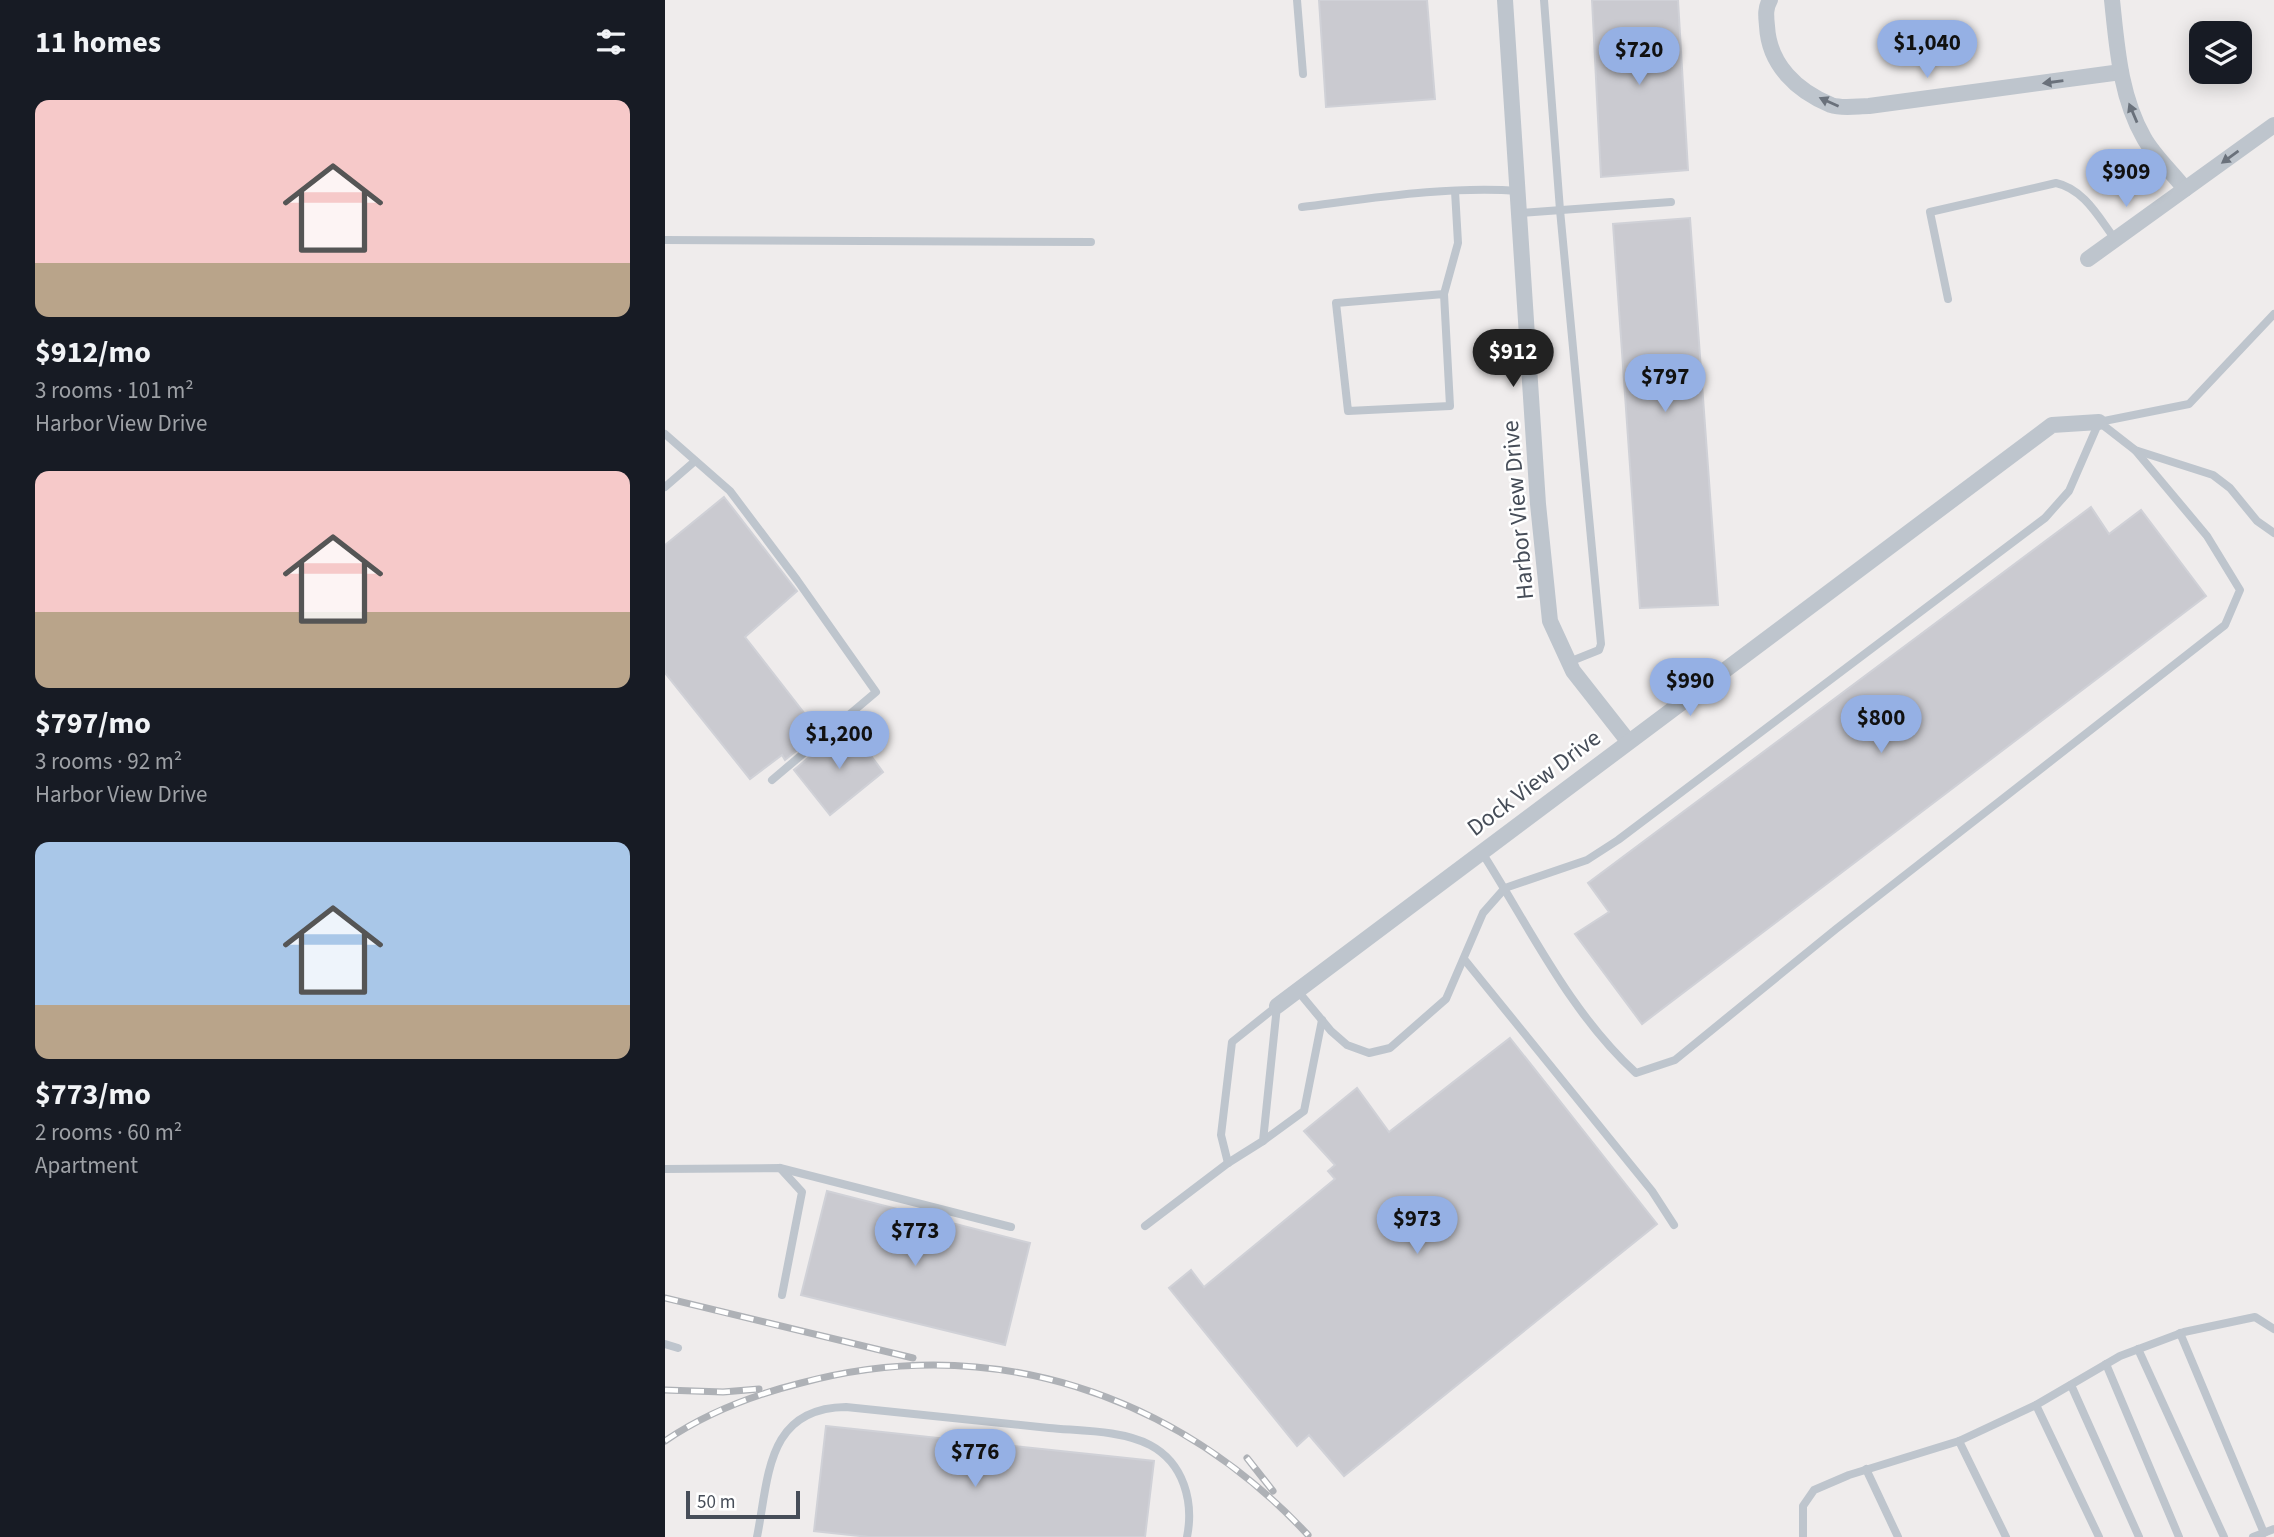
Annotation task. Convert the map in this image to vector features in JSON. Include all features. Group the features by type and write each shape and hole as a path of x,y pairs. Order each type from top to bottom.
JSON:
{"street":[{"name":"Harbor View Drive","path":"1505,0 1550,621 1569,662 1628,741"},
{"path":"1770,0 1766,6 1767,38 1776,61 1789,79 1833,106 1869,106 2121,72"},
{"path":"2112,0 2121,72 2129,105 2144,139 2185,189"},
{"path":"2088,258 2274,125"},
{"name":"Dock View Drive","path":"1277,1006 1481,850 2052,425 2099,422"}],"lane":[{"path":"1297,0 1303,74"},
{"path":"1544,0 1560,210 1601,644 1599,650 1569,662"},
{"path":"1948,299 1930,212 2056,183 2069,186 2081,196 2115,239"},
{"path":"1302,207 1455,191 1519,191"},
{"path":"1444,295 1336,303 1348,411 1450,406 1444,295 1458,243 1455,191"},
{"path":"1520,213 1671,202"},
{"path":"665,240 1091,242"},
{"path":"2099,422 2189,404 2274,313"},
{"path":"1481,850 1568,993 1611,1051 1636,1073 1675,1060 1836,929 2225,625 2240,590 2207,536 2134,450 2099,422"},
{"path":"1297,990 1347,1045 1369,1053 1390,1048 1446,999 1483,913 1505,888 1587,860 1618,840 2045,518 2069,491 2099,422"},
{"path":"665,434 730,491 876,692 772,780"},
{"path":"2134,450 2213,475 2230,488 2257,521 2274,533"},
{"path":"665,487 695,461"},
{"path":"1464,959 1652,1191 1674,1225"},
{"path":"1263,1141 1277,1006"},
{"path":"1228,1163 1221,1135 1232,1042 1277,1006"},
{"path":"1145,1226 1228,1163 1304,1111 1322,1020"},
{"path":"665,1169 780,1168 1011,1227"},
{"path":"780,1168 802,1192 782,1295"},
{"path":"1804,1537 1803,1506 1814,1490 1866,1469 1959,1441 2036,1405 2106,1364 2138,1349 2181,1334 2255,1317 2274,1329"},
{"path":"2181,1334 2265,1532"},
{"path":"665,1345 678,1348"},
{"path":"2138,1349 2224,1537"},
{"path":"2106,1364 2179,1537"},
{"path":"2071,1385 2139,1537"},
{"path":"2036,1405 2099,1537"},
{"path":"757,1537 778,1442 796,1421 810,1413 836,1407 1106,1433 1149,1445 1166,1458 1184,1480 1191,1519 1187,1537"},
{"path":"1959,1441 2006,1537"},
{"path":"1866,1469 1898,1537"},
{"path":"2253,1537 2274,1529"}],"building":[{"path":"1319,0 1427,0 1435,99 1326,107"},
{"path":"1592,0 1678,0 1688,170 1601,177"},
{"path":"1690,218 1718,605 1640,608 1613,224"},
{"path":"724,497 797,591 745,637 819,732 785,760 782,755 750,779 665,673 665,545"},
{"path":"2091,507 2109,534 2141,510 2206,596 1642,1024 1575,934 1609,912 1588,883"},
{"path":"851,729 883,772 830,815 794,770 827,742 829,745"},
{"path":"1510,1038 1657,1224 1344,1476 1309,1435 1297,1446 1169,1288 1191,1270 1204,1287 1335,1179 1328,1171 1335,1165 1304,1131 1357,1088 1389,1132"},
{"path":"827,1191 1030,1243 1005,1345 801,1295"},
{"path":"826,1426 1154,1461 1145,1537 869,1537 814,1531"}],"railway":[{"path":"665,1298 913,1358"},
{"path":"665,1441 730,1406 801,1383 872,1369 941,1365 1010,1371 1076,1387 1139,1411 1200,1444 1256,1486 1308,1535"},
{"path":"665,1390 723,1392 759,1389"},
{"path":"1247,1458 1273,1491"}]}
